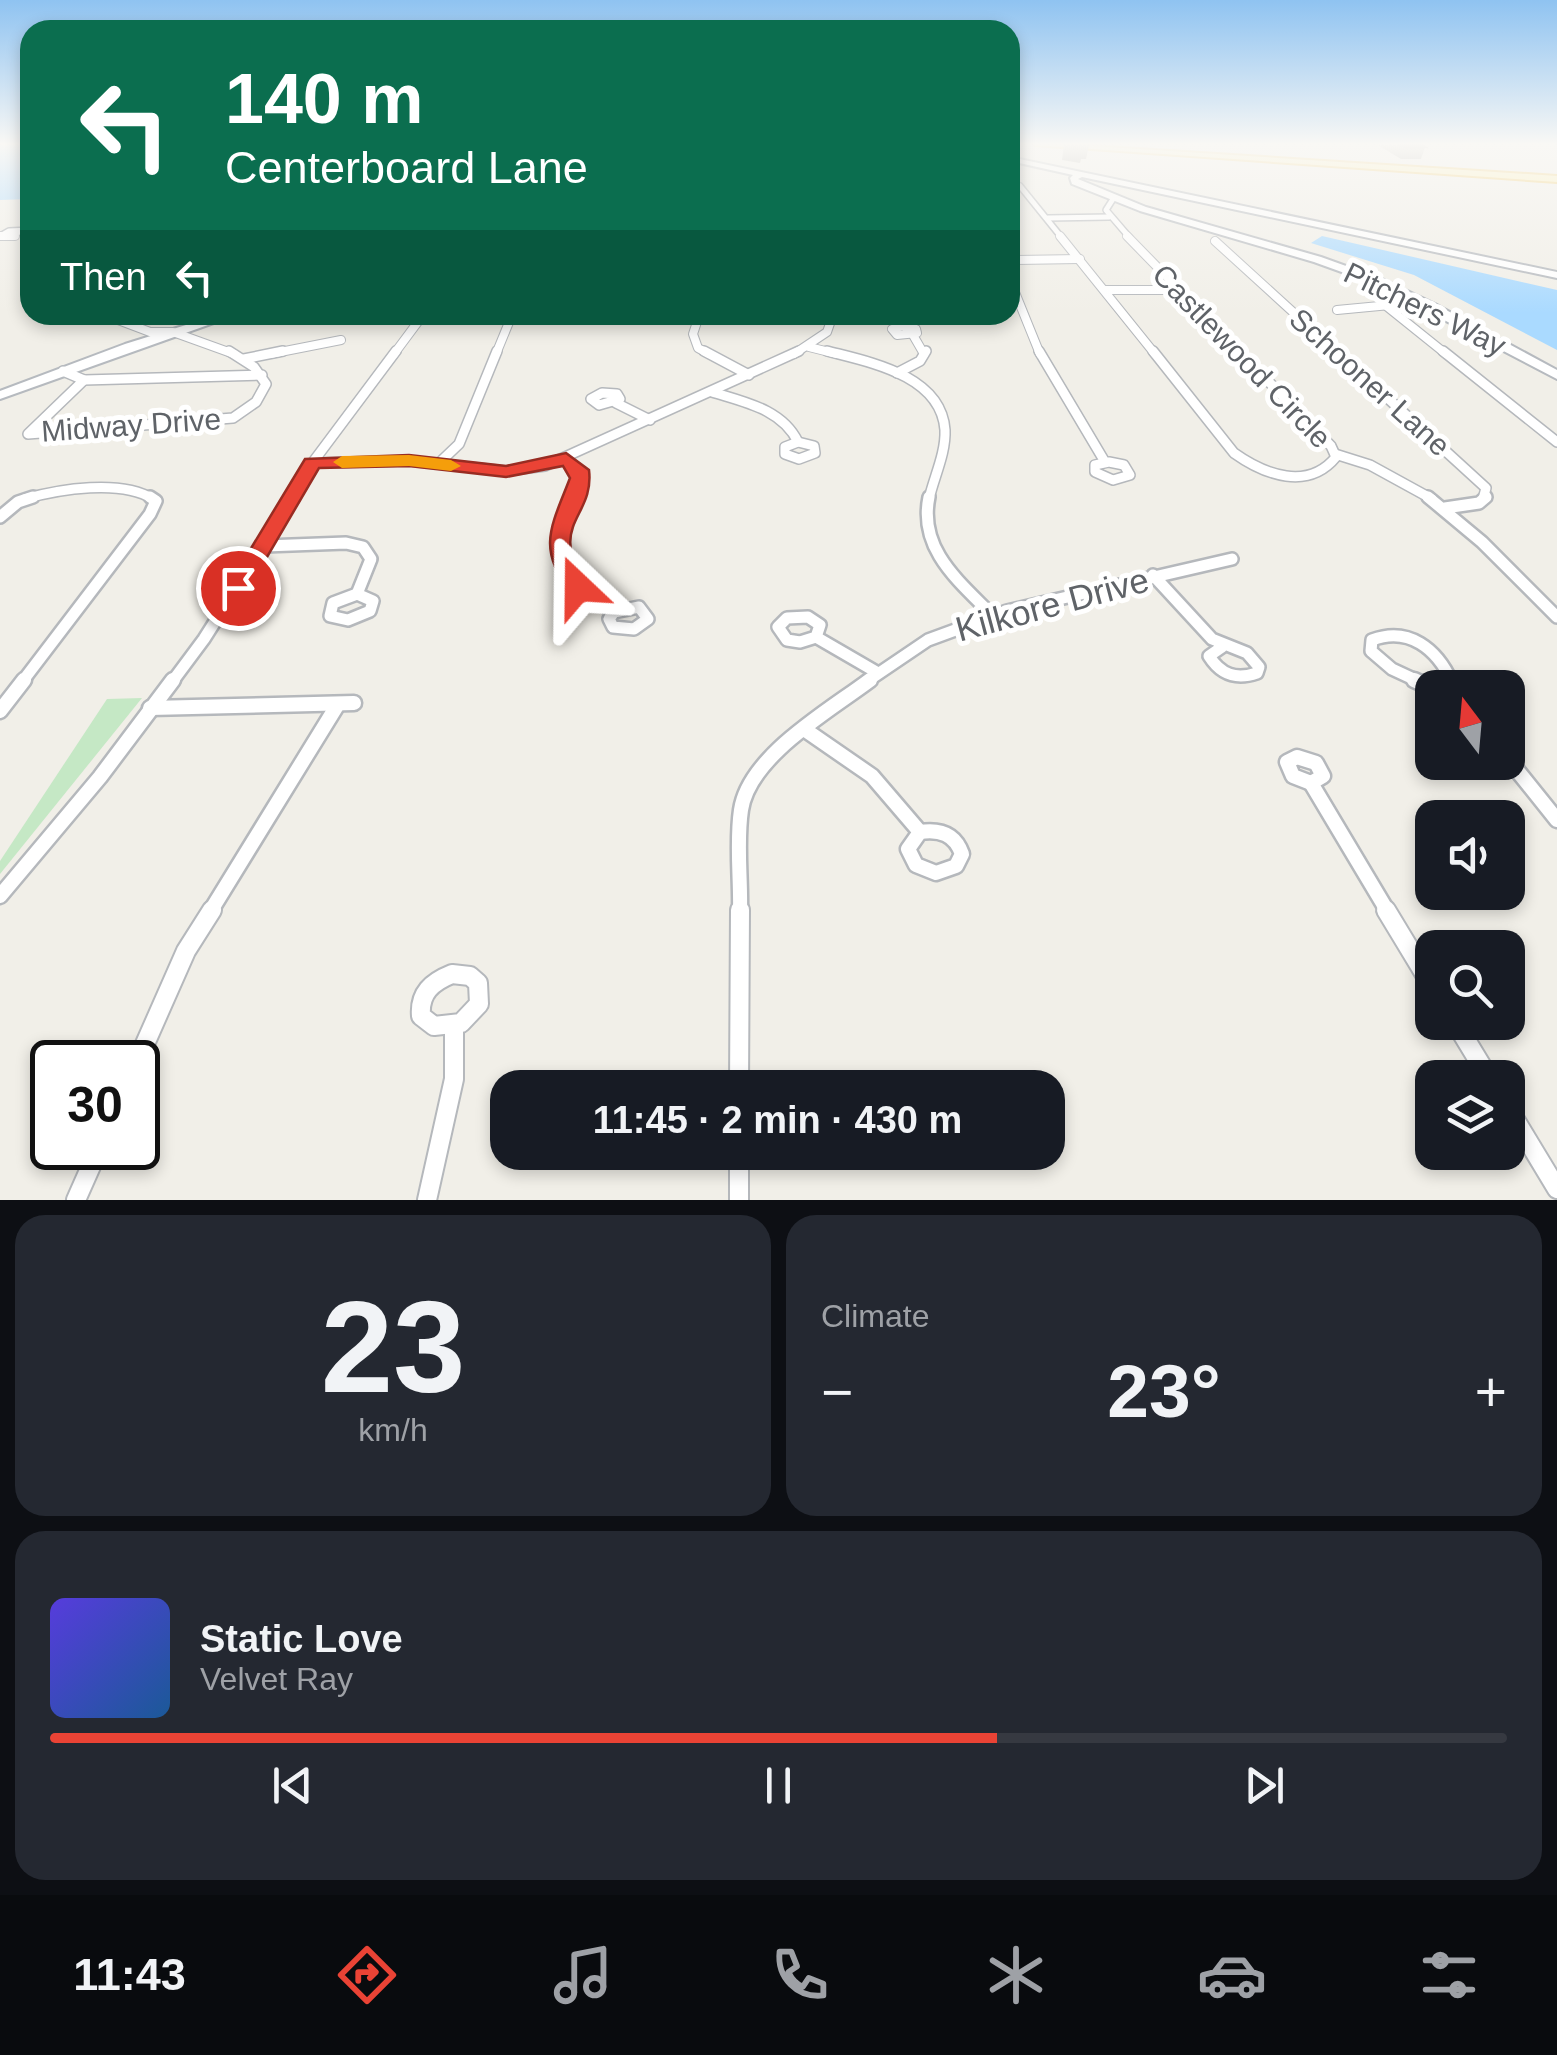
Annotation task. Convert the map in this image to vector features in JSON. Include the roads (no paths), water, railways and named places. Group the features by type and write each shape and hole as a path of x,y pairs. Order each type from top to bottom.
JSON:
{"main road":[{"path":"1208,201 1557,276"},
{"name":"Pitchers Way","path":"1111,202 1215,236 1230,236 1348,269 1422,302 1557,376"},
{"path":"0,395 196,325"}],"street":[{"name":"Castlewood Circle","path":"1033,201 1227,446 1247,464 1268,473 1305,476 1332,464 1335,454 1108,217"},
{"path":"1048,218 1108,217 1111,202"},
{"name":"Schooner Lane","path":"1215,236 1486,488 1486,497 1479,503 1445,508"},
{"path":"1020,259 1080,258"},
{"path":"1105,290 1179,290"},
{"path":"1337,310 1422,302"},
{"path":"1020,305 1042,359 1106,462"},
{"path":"1384,305 1557,442"},
{"name":"Midway Drive","path":"63,371 84,380 28,434 226,420 242,414 260,399 266,384 244,359 173,332 156,334 132,325"},
{"path":"0,896 100,777 204,639 312,463 416,325"},
{"path":"438,464 459,444 508,325"},
{"path":"694,325 698,348 749,374"},
{"path":"312,463 393,460 506,472 544,466 810,347 828,332 830,325"},
{"path":"898,373 925,354 924,344 913,335"},
{"path":"244,359 341,340"},
{"path":"810,347 898,373 932,396 947,428 928,504 931,540 948,568 992,616"},
{"path":"84,380 262,376"},
{"path":"712,392 774,415 792,430 798,442"},
{"path":"616,403 650,420"},
{"path":"1335,454 1392,473 1445,508 1557,617"},
{"path":"566,459 579,470 580,478 560,536 562,564 586,595 614,612"},
{"path":"0,517 20,501 56,493 139,491 152,494 156,501 0,711"},
{"path":"264,546 346,543 363,548 371,559 357,594"},
{"name":"Kilkore Drive","path":"739,1070 740,810 757,771 804,729 928,640 992,616 1232,559"},
{"path":"1153,575 1222,647"},
{"path":"1415,679 1378,660 1371,652 1372,640 1397,635 1424,644 1447,670"},
{"path":"816,638 878,673"},
{"path":"147,1040 186,951 346,704 150,708"},
{"path":"804,729 872,776 920,832"},
{"path":"1525,780 1557,820"},
{"path":"1311,782 1415,957"},
{"path":"427,1200 454,1079 454,1026"},
{"path":"1525,1136 1557,1189"},
{"path":"76,1200 89,1170"},
{"path":"739,1170 739,1200"}],"water":[{"path":"1322,236 1557,290 1557,350 1414,275 1311,243"}]}
